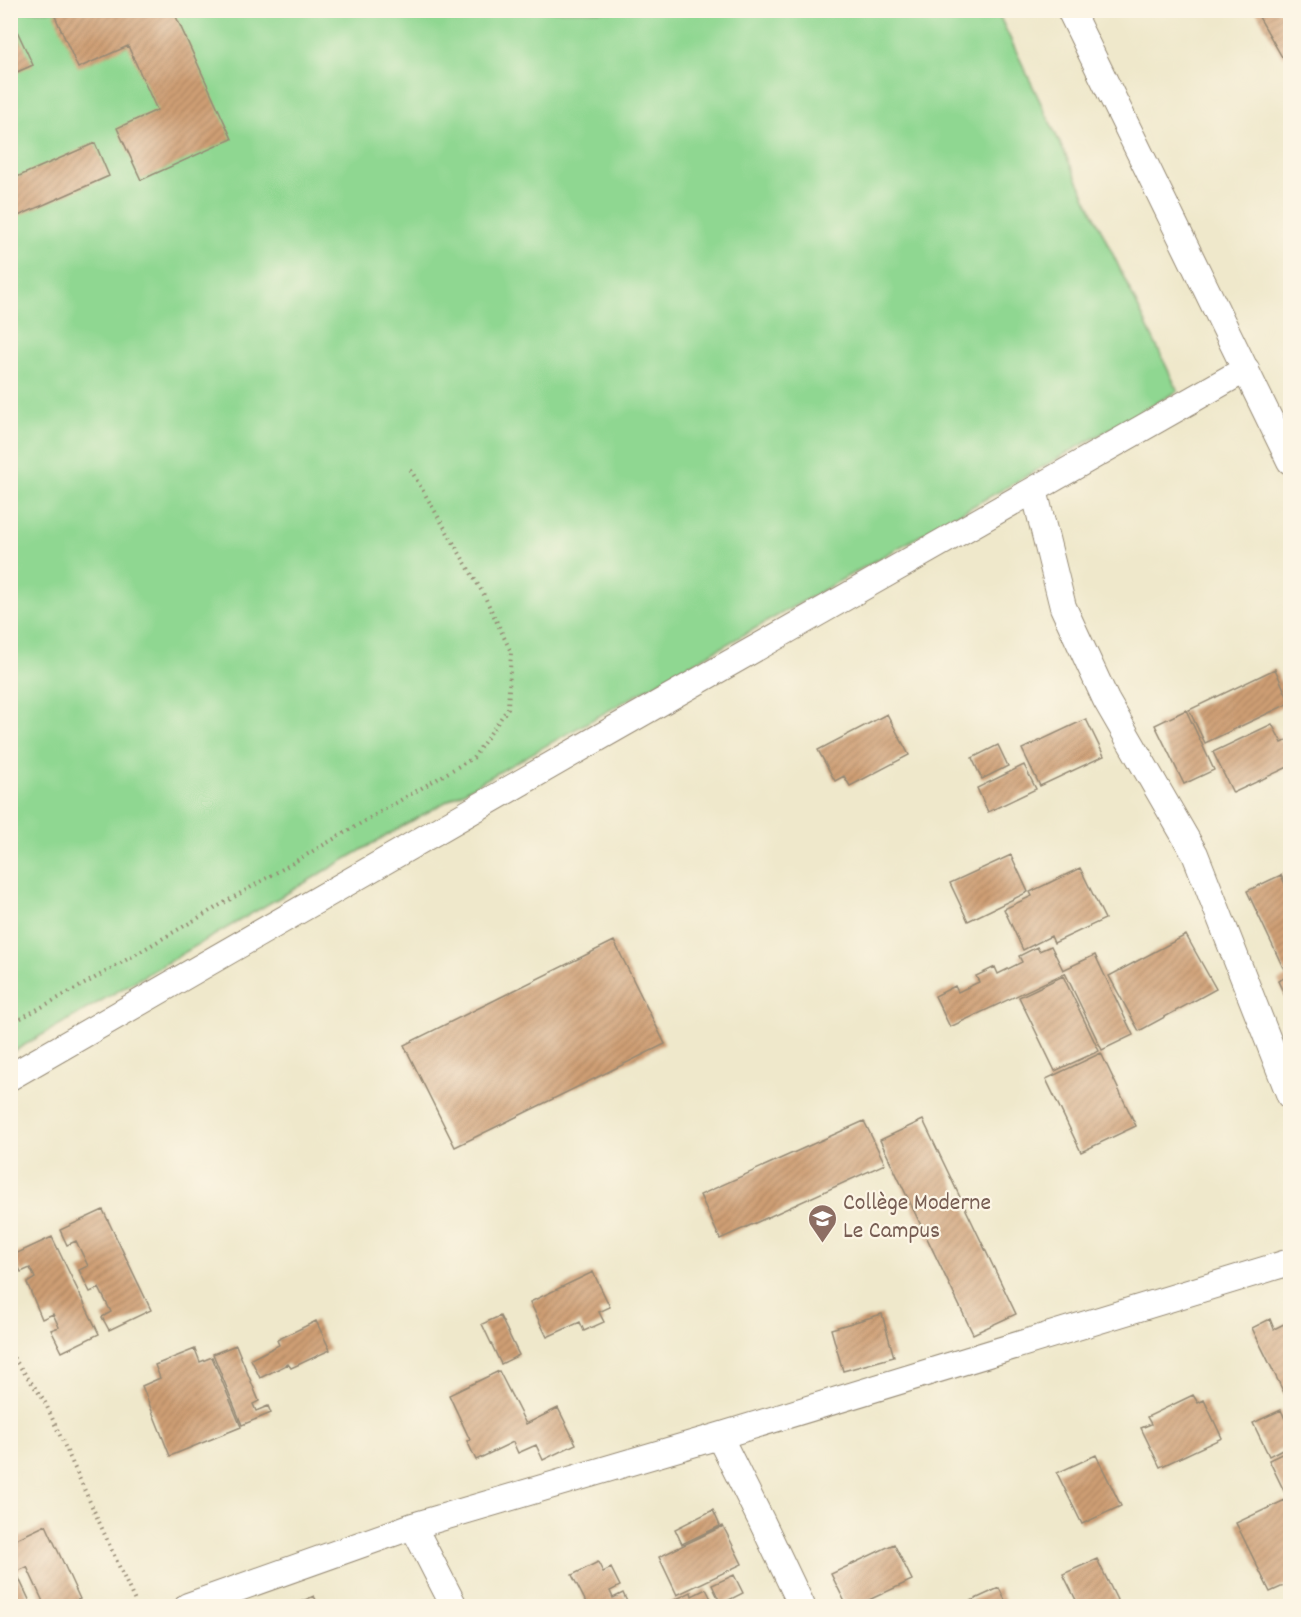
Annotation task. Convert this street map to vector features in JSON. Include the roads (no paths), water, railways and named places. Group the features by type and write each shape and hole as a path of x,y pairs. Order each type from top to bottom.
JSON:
{"street":[{"path":"1070,10 1290,461"},
{"path":"10,1077 1246,369"},
{"path":"1034,490 1063,607 1107,700 1195,854 1290,1096"},
{"path":"188,1606 413,1526 719,1436 1290,1262"},
{"path":"719,1436 802,1606"},
{"path":"413,1526 454,1606"}],"place":[{"name":"Collège Moderne Le Campus","path":"822,1244"}]}
